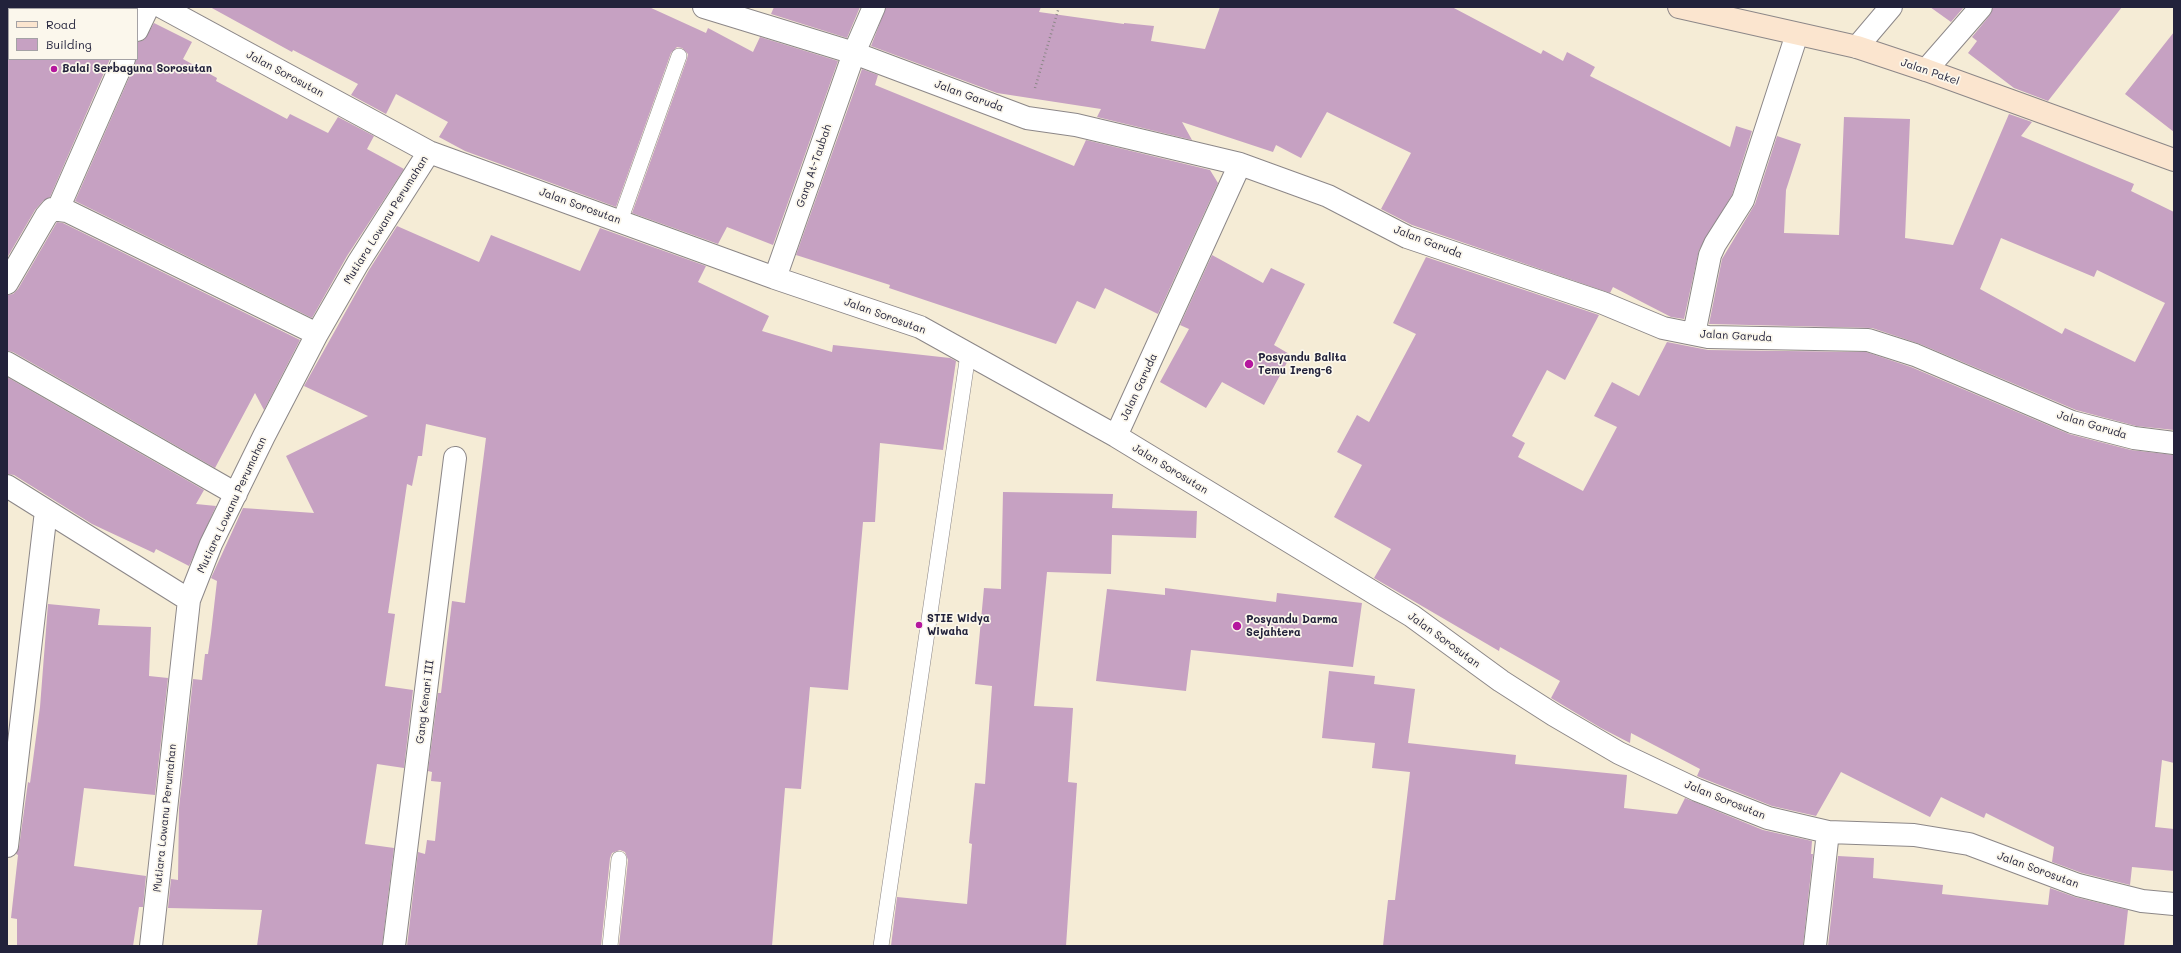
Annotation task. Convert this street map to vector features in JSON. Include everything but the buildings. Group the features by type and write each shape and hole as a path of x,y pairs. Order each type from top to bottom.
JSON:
{"street":[{"path":"138,28 148,7"},
{"name":"Jalan Sorosutan","path":"162,7 430,152 775,278 920,327 1116,436 1412,616 1501,682 1619,753 1697,790 1768,818 1828,832 1914,835 1969,844 2078,886 2142,901 2174,904"},
{"name":"Jalan Garuda","path":"704,7 854,54 1027,118 1076,125 1240,164 1328,196 1407,237 1603,303 1663,328 1708,337 1868,340 1916,355 2072,422 2134,438 2174,443"},
{"name":"Gang At-Taubah","path":"775,278 854,54 874,7"},
{"name":"Jalan Pakel","path":"1679,7 1857,47 2173,158"},
{"path":"1857,47 1891,7"},
{"path":"1926,70 1981,7"},
{"path":"1694,334 1710,255 1715,244 1746,194 1797,34"},
{"path":"58,209 124,60"},
{"name":"Mutiara Lowanu Perumahan","path":"151,946 189,600 211,544 264,436 317,334 358,263 430,152"},
{"name":"Jalan Garuda","path":"1116,436 1240,164"},
{"path":"7,283 46,216 52,209 58,209 67,211 317,334"},
{"path":"7,363 236,494"},
{"name":"Gang Kenari III","path":"394,946 455,458"},
{"path":"7,486 189,600"},
{"path":"7,846 46,511"},
{"path":"1815,946 1828,832"}],"lane":[{"path":"620,221 679,56"},
{"path":"881,946 968,354"},
{"path":"610,946 619,859"}],"path":[{"path":"1027,118 1059,7"}],"place":[{"name":"Balai Serbaguna Sorosutan","path":"54,69"},
{"name":"Posyandu Balita Temu Ireng-6","path":"1249,364"},
{"name":"STIE Widya Wiwaha","path":"919,625"},
{"name":"Posyandu Darma Sejahtera","path":"1237,626"}]}
